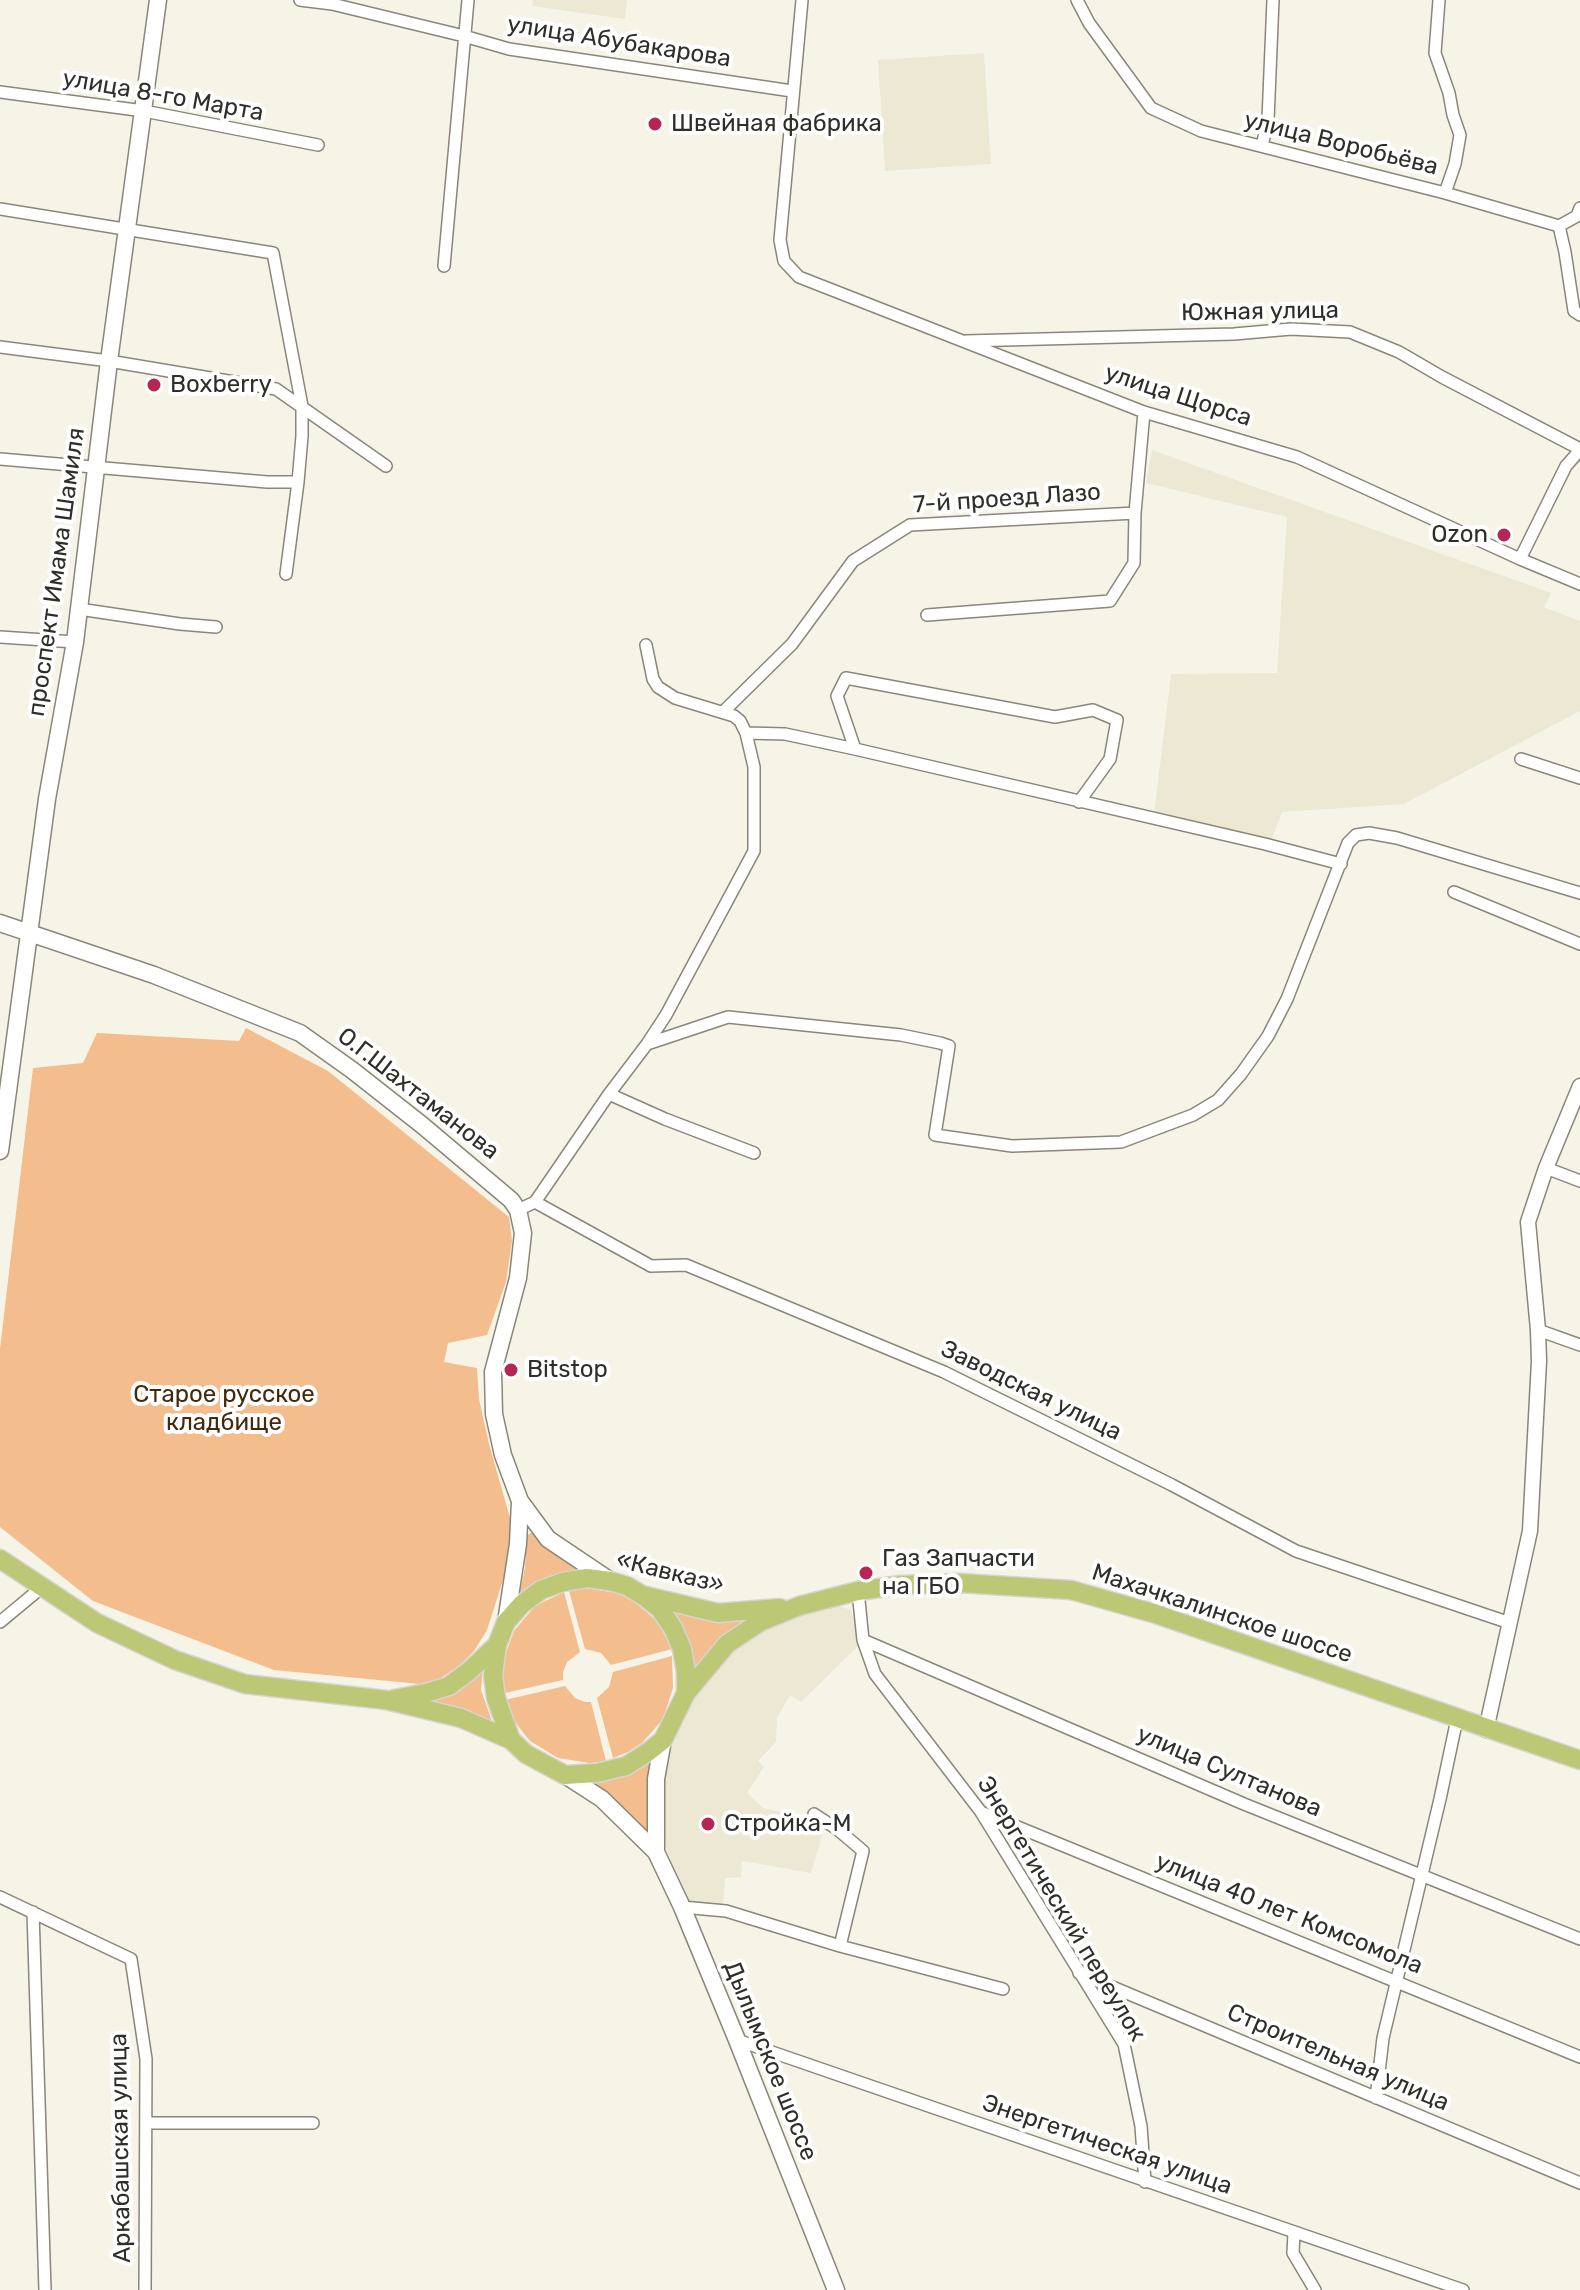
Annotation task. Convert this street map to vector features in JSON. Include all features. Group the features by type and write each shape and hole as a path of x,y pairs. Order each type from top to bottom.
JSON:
{"highway":[{"path":"0,1559 97,1623 162,1654 245,1684 386,1700 461,1718 511,1740 526,1754 565,1775"},
{"name":"«Кавказ»","path":"386,1700 449,1686 497,1645 506,1622 522,1604 541,1590 563,1582 587,1578 610,1581 642,1595 718,1613 799,1606"},
{"name":"Махачкалинское шоссе","path":"565,1775 597,1773 626,1766 663,1740 686,1693 727,1644 760,1622 799,1606 858,1591 901,1585 960,1583 1071,1590 1156,1614 1580,1760"},
{"path":"642,1595 660,1609 673,1628 682,1649 686,1693"},
{"path":"497,1645 493,1675 496,1698 511,1740"}],"main road":[{"name":"проспект Имама Шамиля","path":"0,1151 47,799 75,642 158,0"},
{"name":"О.Г.Шахтаманова","path":"0,923 154,975 300,1033 422,1125 511,1200 518,1210"},
{"path":"518,1210 523,1233 518,1278 493,1372 494,1414 503,1455 520,1501 548,1539 610,1581"},
{"path":"506,1622 518,1544 520,1501"},
{"path":"656,1852 656,1779 663,1740"},
{"path":"565,1775 602,1799 656,1852"},
{"name":"Дылымское шоссе","path":"656,1852 737,2040 836,2290"}],"street":[{"name":"улица Абубакарова","path":"300,0 332,2 509,49 792,91"},
{"path":"444,266 468,0"},
{"path":"792,91 802,0"},
{"name":"улица Воробьёва","path":"1077,0 1089,23 1151,108 1201,131 1445,193 1559,226"},
{"path":"1262,146 1268,120 1273,0"},
{"path":"1439,0 1435,53 1460,135 1455,164 1445,193"},
{"name":"улица Щорса","path":"792,91 780,240 784,261 799,277 1144,412 1297,457 1580,584"},
{"name":"улица 8-го Марта","path":"0,92 144,111 318,145"},
{"path":"1580,208 1577,216 1559,226 1574,311 1580,315"},
{"path":"0,209 273,253 302,406 298,482 286,574"},
{"name":"Южная улица","path":"960,341 1207,335 1291,329 1350,332 1399,352 1580,450"},
{"path":"0,347 109,361 276,389 386,466"},
{"path":"1135,513 1144,412"},
{"path":"1520,559 1566,466 1580,450"},
{"path":"0,459 298,482"},
{"name":"7-й проезд Лазо","path":"723,712 792,644 853,561 910,525 1135,513 1134,563 1110,601 927,615"},
{"path":"79,609 216,627"},
{"path":"0,637 75,642"},
{"path":"518,1210 535,1202 647,1044 666,1015 754,851 754,767 740,721 723,712 675,698 658,687 653,679 646,645"},
{"path":"855,749 837,696 846,678 1055,717 1093,710 1117,720 1110,759 1079,802"},
{"path":"746,733 785,734 855,749 1341,864"},
{"path":"1521,759 1580,778"},
{"path":"647,1044 728,1017 901,1035 940,1043 949,1046 935,1135 1012,1146 1121,1142 1193,1115 1218,1100 1258,1052 1287,999 1348,843 1356,835 1369,833 1397,838 1580,893"},
{"path":"1454,892 1580,944"},
{"path":"1486,1730 1530,1531 1539,1361 1528,1222 1546,1168 1580,1086"},
{"path":"609,1094 754,1153"},
{"path":"1546,1168 1580,1181"},
{"name":"Заводская улица","path":"535,1202 651,1266 686,1265 944,1372 1172,1485 1296,1551 1510,1623"},
{"path":"1538,1330 1580,1345"},
{"path":"0,1622 41,1588"},
{"name":"Энергетический переулок","path":"858,1591 863,1640 875,1674 981,1812 1124,2044 1141,2126 1145,2182"},
{"name":"улица Султанова","path":"863,1640 1244,1804 1580,1939"},
{"path":"1376,2098 1383,2038 1457,1719"},
{"name":"улица 40 лет Комсомола","path":"981,1812 1580,2057"},
{"path":"814,1814 863,1851 840,1946"},
{"name":"Аркабашская улица","path":"0,1897 131,1959 146,2059 145,2290"},
{"path":"682,1907 726,1911 840,1946 1003,1989"},
{"path":"33,1912 45,2290"},
{"name":"Строительная улица","path":"1079,1973 1580,2183"},
{"name":"Энергетическая улица","path":"737,2040 1463,2290"},
{"path":"146,2123 313,2123"},
{"path":"1294,2233 1293,2253 1315,2290"}],"shaded area":[{"path":"533,0 627,0 625,19 532,6"},
{"path":"984,53 991,164 885,171 878,60"},
{"path":"1152,450 1551,593 1544,607 1580,621 1580,711 1404,804 1282,812 1271,841 1154,815 1171,674 1277,673 1287,517 1146,483"},
{"path":"837,1605 851,1610 861,1643 801,1702 790,1695 777,1718 776,1742 758,1761 764,1767 747,1793 763,1808 803,1817 824,1829 811,1873 742,1861 741,1877 725,1878 723,1907 687,1902 659,1829 661,1782 676,1734 709,1672 741,1638 767,1624"}],"green space":[{"name":"Старое русское кладбище","path":"246,1028 328,1071 509,1217 512,1241 506,1282 487,1335 448,1343 444,1362 477,1368 479,1399 510,1518 510,1558 487,1630 474,1651 439,1679 420,1684 274,1670 93,1601 0,1527 0,1349 33,1068 83,1063 97,1033 239,1041"},
{"path":"533,1532 579,1570 544,1579 519,1597 527,1535"},
{"path":"585,1588 617,1593 632,1600 657,1621 672,1649 611,1665 601,1653 585,1649 569,1591"},
{"path":"564,1592 580,1652 567,1662 563,1680 505,1693 503,1661 514,1631 535,1606"},
{"path":"671,1609 757,1615 693,1677 694,1662 687,1637"},
{"path":"672,1656 673,1688 663,1719 642,1743 613,1758 597,1698 609,1687 613,1672"},
{"path":"483,1666 481,1690 493,1724 420,1702"},
{"path":"565,1686 575,1698 591,1702 606,1761 590,1763 558,1758 530,1741 510,1716 505,1700"},
{"path":"655,1756 649,1787 649,1828 646,1831 622,1806 585,1782 621,1777"}],"place":[{"name":"Швейная фабрика","path":"655,124"},
{"name":"Boxberry","path":"154,385"},
{"name":"Ozon","path":"1504,535"},
{"name":"Bitstop","path":"511,1370"},
{"name":"Газ Запчасти на ГБО","path":"866,1573"},
{"name":"Стройка-М","path":"708,1824"}]}
